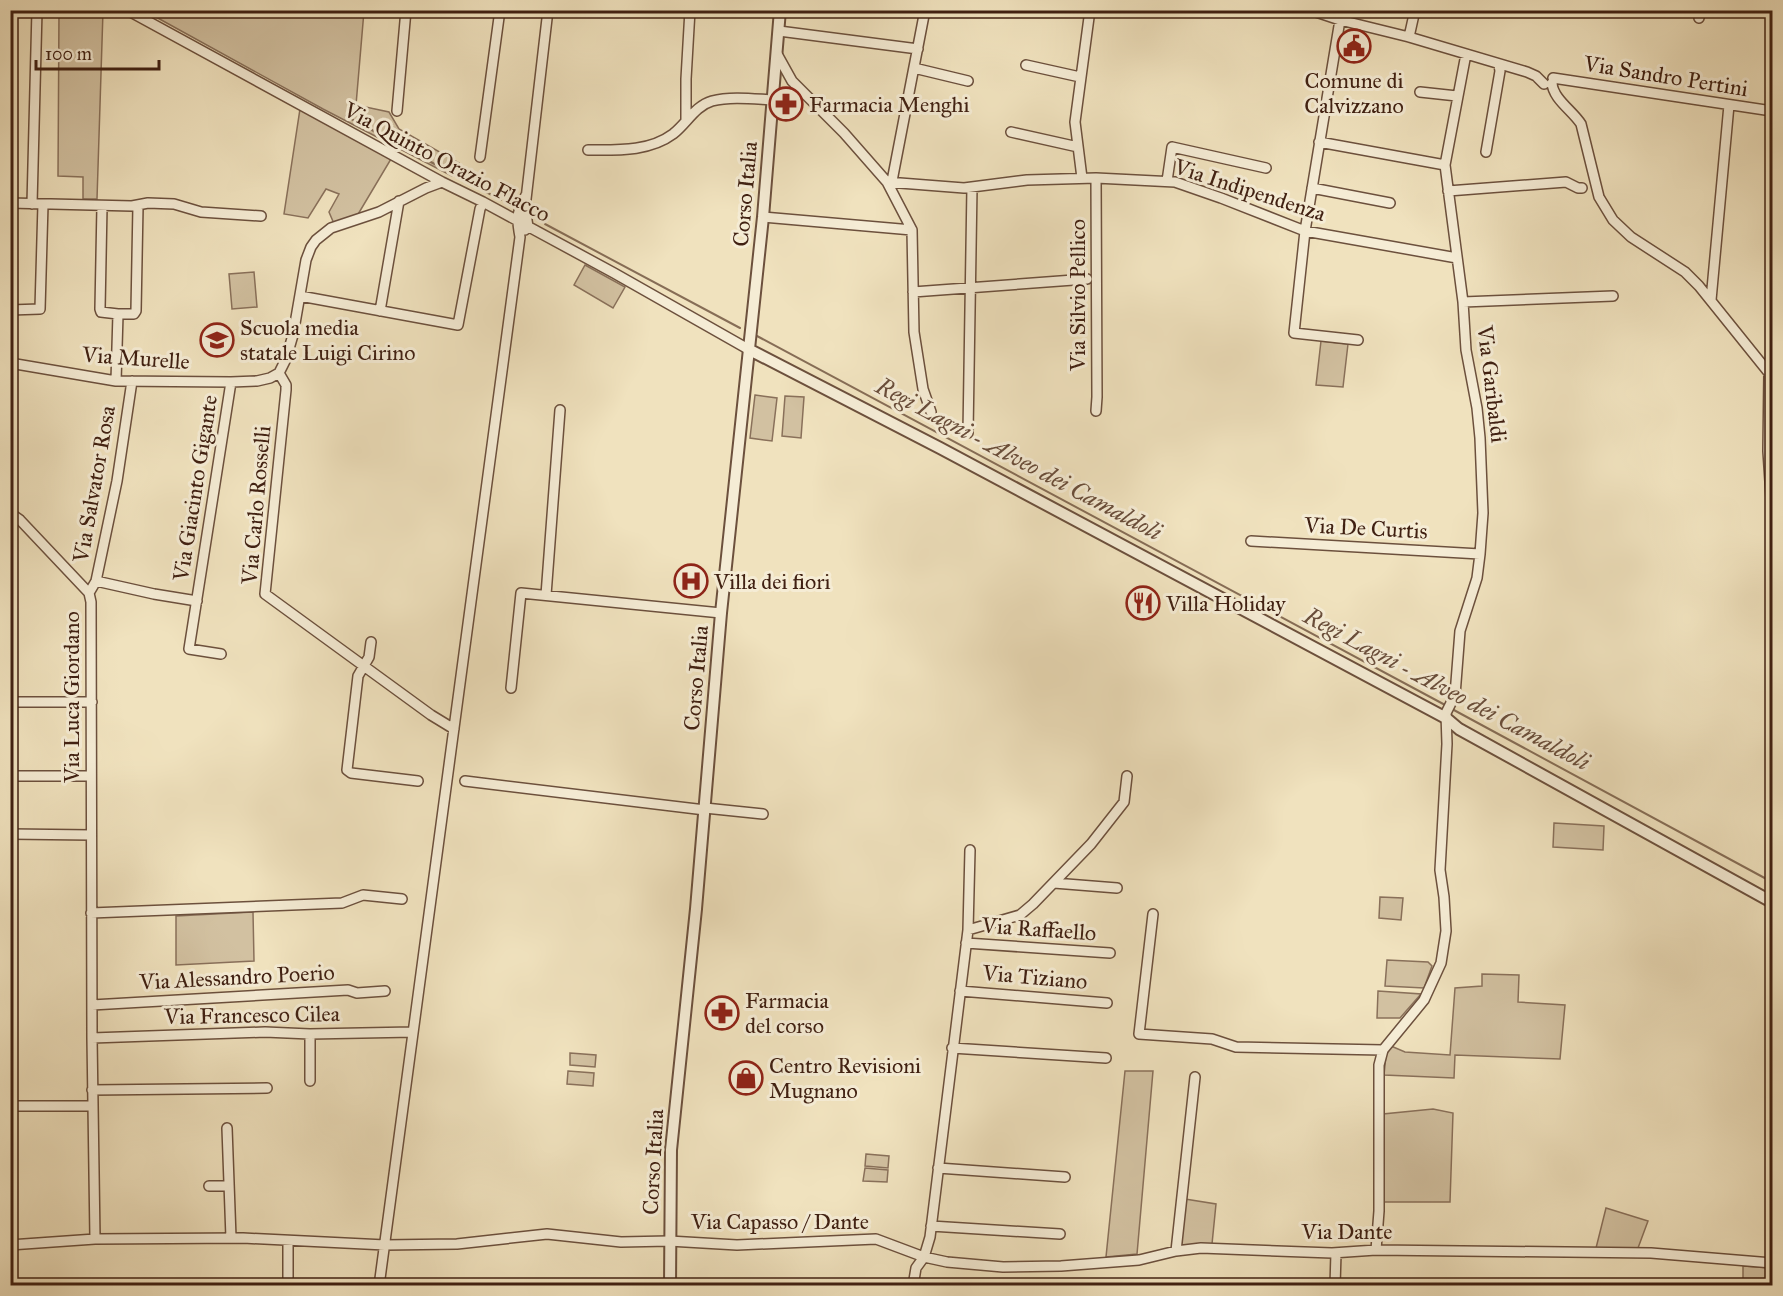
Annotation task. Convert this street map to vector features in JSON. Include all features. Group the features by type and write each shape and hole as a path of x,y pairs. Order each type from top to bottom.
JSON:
{"street":[{"path":"10,310 38,310 40,308 37,204 37,10"},
{"name":"Via Quinto Orazio Flacco","path":"127,10 614,273 748,349"},
{"path":"397,111 406,10"},
{"path":"480,157 500,10"},
{"path":"379,1286 520,237 517,222 523,215 548,10"},
{"path":"686,119 690,10"},
{"name":"Corso Italia","path":"670,1286 670,1150 705,809 721,613 763,217 780,10"},
{"path":"889,182 925,10"},
{"path":"1082,178 1075,122 1090,10"},
{"path":"1409,38 1415,10"},
{"path":"1316,12 1533,74 1550,82 1557,96 1581,124 1599,197 1613,220 1631,237 1685,272 1712,300 1771,373 1768,451 1773,512"},
{"path":"1340,20 1305,231 1294,333 1358,340"},
{"path":"778,31 918,49"},
{"path":"777,54 792,81 889,182 912,230 914,332 923,388 931,412"},
{"name":"Via Garibaldi","path":"1446,715 1455,695 1460,631 1477,578 1482,513 1477,408 1466,350 1463,302 1445,165 1466,54"},
{"path":"1026,65 1080,77"},
{"path":"1486,152 1500,71 1499,65"},
{"path":"914,68 968,81"},
{"name":"Via Sandro Pertini","path":"1550,82 1773,111"},
{"path":"1420,93 1457,96"},
{"path":"588,150 626,150 661,141 673,134 686,119 711,101 773,99"},
{"path":"1712,300 1729,105"},
{"path":"1011,132 1078,147"},
{"path":"1319,142 1445,165"},
{"path":"1167,181 1172,147 1266,168"},
{"name":"Via Indipendenza","path":"889,182 964,188 1027,180 1082,178 1167,181 1305,231 1457,258"},
{"name":"Via Silvio Pellico","path":"1096,178 1096,411"},
{"path":"279,373 293,335 309,252 316,240 331,228 368,217 442,182"},
{"path":"1448,191 1566,182 1582,188"},
{"path":"968,433 972,187"},
{"path":"1312,188 1390,203"},
{"path":"380,311 399,201"},
{"path":"10,203 138,206 148,202 174,204 201,212 261,216"},
{"path":"300,296 458,325 483,202"},
{"path":"501,213 524,202"},
{"path":"520,237 528,227 524,202"},
{"path":"102,206 99,309 102,313 118,314 134,314 136,311 138,206"},
{"path":"763,217 912,230"},
{"path":"913,292 1087,279"},
{"path":"1463,302 1613,296"},
{"path":"116,381 118,314"},
{"path":"748,349 1446,715 1460,729 1773,902"},
{"name":"Via Murelle","path":"10,363 116,381 263,381 279,373"},
{"name":"Via Carlo Rosselli","path":"279,373 286,385 286,390 265,594 454,729"},
{"name":"Via Salvator Rosa","path":"89,593 96,581 117,481 132,381"},
{"name":"Via Giacinto Gigante","path":"221,654 189,650 231,382"},
{"path":"546,595 560,411"},
{"name":"Via Luca Giordano","path":"10,513 20,520 89,593 92,612 91,913 95,1239"},
{"name":"Via De Curtis","path":"1251,541 1480,554"},
{"name":"Via Giacinto Gigante","path":"96,581 196,601"},
{"path":"511,688 522,593 721,613"},
{"path":"371,642 369,657 358,676 347,770 351,773 418,781"},
{"path":"10,702 92,702"},
{"path":"1376,1250 1379,1211 1379,1065 1383,1050 1424,1000 1441,963 1446,931 1440,870 1446,715"},
{"path":"10,776 91,776"},
{"path":"968,930 1020,915 1033,904 1091,844 1124,802 1127,776"},
{"path":"465,781 763,814"},
{"path":"10,834 91,835"},
{"path":"913,1286 916,1268 924,1257 932,1226 968,930 970,850"},
{"path":"1054,883 1117,888"},
{"path":"91,913 339,903 363,895 402,899"},
{"path":"1153,914 1139,1034 1212,1039 1236,1047 1383,1050"},
{"name":"Via Raffaello","path":"966,943 1110,953"},
{"name":"Via Alessandro Poerio","path":"92,1005 348,990 357,993 385,991"},
{"name":"Via Tiziano","path":"960,991 1107,1003"},
{"name":"Via Francesco Cilea","path":"92,1038 265,1032 310,1034 413,1032"},
{"path":"310,1034 310,1081"},
{"path":"952,1048 1106,1058"},
{"path":"1176,1251 1195,1077"},
{"path":"92,1090 267,1088"},
{"path":"10,1106 93,1106"},
{"path":"227,1128 231,1238"},
{"path":"938,1168 1065,1177"},
{"path":"209,1186 229,1186"},
{"path":"932,1226 1060,1234"},
{"name":"Via Capasso / Dante","path":"10,1245 95,1239 231,1238 385,1245 457,1244 547,1233 621,1242 669,1241 737,1245 876,1239 924,1257"},
{"path":"288,1241 288,1286"},
{"name":"Via Dante","path":"924,1257 946,1262 1002,1267 1061,1266 1139,1260 1176,1251 1201,1248 1336,1253 1376,1250 1651,1253 1773,1263"},
{"path":"1335,1286 1336,1253"}],"shaded area":[{"path":"59,11 103,11 97,199 83,199 83,177 58,176"},
{"path":"145,11 364,11 356,105 389,112 399,129 459,163 452,176 323,109"},
{"path":"300,109 391,159 354,221 335,226 329,212 339,194 326,189 308,218 284,214"},
{"path":"585,265 625,287 613,308 574,285"},
{"path":"254,272 257,307 232,309 229,274"},
{"path":"1321,341 1348,344 1343,387 1316,385"},
{"path":"755,395 777,398 772,441 750,438"},
{"path":"785,396 804,397 801,438 782,436"},
{"path":"1554,823 1604,826 1603,850 1553,847"},
{"path":"1380,897 1403,898 1401,920 1379,918"},
{"path":"253,912 254,961 176,965 176,916"},
{"path":"1387,960 1428,962 1432,966 1424,988 1385,986"},
{"path":"1482,974 1519,975 1518,1002 1565,1005 1560,1059 1455,1055 1454,1078 1384,1075 1386,1055 1391,1046 1405,1052 1450,1055 1455,988 1482,986"},
{"path":"1378,991 1421,994 1400,1018 1377,1018"},
{"path":"570,1053 596,1055 595,1067 570,1065"},
{"path":"568,1071 594,1073 593,1086 567,1084"},
{"path":"1125,1071 1153,1071 1137,1254 1106,1257"},
{"path":"1433,1109 1453,1113 1450,1202 1383,1202 1383,1114"},
{"path":"866,1154 889,1156 888,1168 865,1166"},
{"path":"865,1168 888,1170 887,1182 863,1181"},
{"path":"1185,1199 1216,1204 1212,1244 1181,1247"},
{"path":"1606,1208 1648,1221 1638,1248 1596,1248"},
{"path":"1743,1266 1772,1268 1772,1285 1743,1285"}],"waterway":[{"name":"Regi Lagni - Alveo dei Camaldoli","path":"346,116 501,200"},
{"name":"Regi Lagni - Alveo dei Camaldoli","path":"545,224 740,328"},
{"name":"Regi Lagni - Alveo dei Camaldoli","path":"757,336 1447,706"},
{"name":"Regi Lagni - Alveo dei Camaldoli","path":"1452,709 1772,882"}],"place":[{"name":"Comune di Calvizzano","path":"1354,46"},
{"name":"Farmacia Menghi","path":"786,104"},
{"name":"Scuola media statale Luigi Cirino","path":"217,340"},
{"name":"Villa dei fiori","path":"691,581"},
{"name":"Villa Holiday","path":"1143,603"},
{"name":"Farmacia del corso","path":"722,1013"},
{"name":"Centro Revisioni Mugnano","path":"746,1078"}]}
